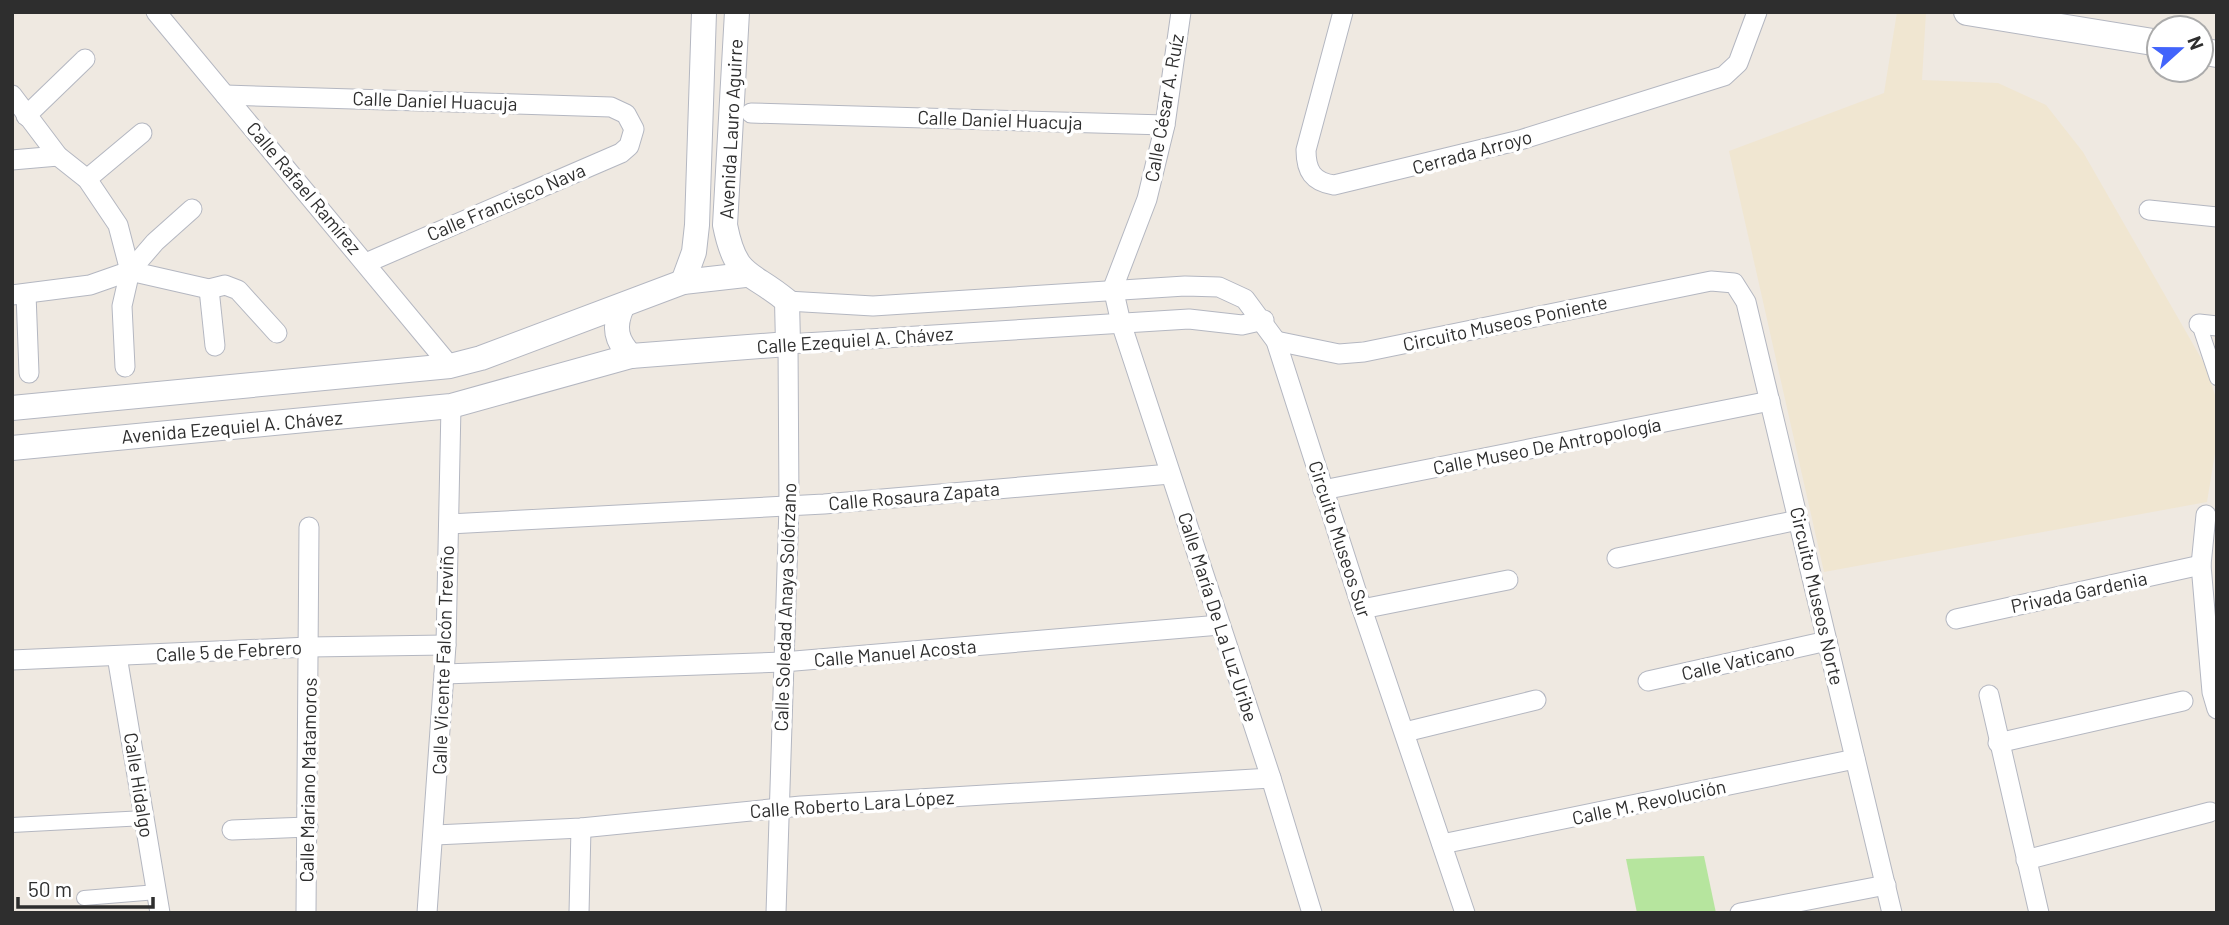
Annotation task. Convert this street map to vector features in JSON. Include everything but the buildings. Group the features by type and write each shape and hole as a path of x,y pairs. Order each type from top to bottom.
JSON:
{"main road":[{"path":"1967,12 2145,41"}],"street":[{"name":"Calle Rafael Ramírez","path":"156,12 450,366"},
{"name":"Avenida Lauro Aguirre","path":"683,282 694,252 697,225 704,12"},
{"name":"Avenida Lauro Aguirre","path":"737,12 725,225 730,249 746,275"},
{"name":"Calle César A. Ruíz","path":"1113,288 1147,199 1165,125 1181,12"},
{"name":"Cerrada Arroyo","path":"1343,12 1306,150 1306,163 1311,175 1319,183 1334,185 1520,141 1724,76 1738,64 1757,12"},
{"path":"26,116 85,59"},
{"name":"Calle Daniel Huacuja","path":"225,94 611,107 626,114 634,129"},
{"path":"12,95 58,156 87,179 118,225 130,271 122,306 125,367"},
{"name":"Calle Daniel Huacuja","path":"751,113 1165,125"},
{"name":"Calle Francisco Nava","path":"366,263 621,153 629,146 634,129"},
{"path":"87,179 142,132"},
{"path":"12,160 58,156"},
{"path":"29,373 19,295 90,285 130,271 155,242 192,209"},
{"path":"2150,210 2217,217"},
{"path":"130,271 209,289 225,285 238,290 277,333"},
{"path":"450,366 481,358 683,282 746,275 771,288 787,301"},
{"name":"Circuito Museos Poniente","path":"1276,341 1339,354 1364,352 1711,281 1734,282"},
{"name":"Circuito Museos Norte","path":"1734,282 1746,302 1892,913"},
{"name":"Circuito Museos Sur","path":"1113,288 1219,287 1245,299 1264,320 1276,341 1362,609 1465,913"},
{"path":"1113,288 1121,323"},
{"name":"Calle Ezequiel A. Chávez","path":"787,301 873,306 1113,288"},
{"path":"209,289 215,346"},
{"name":"Calle Soledad Anaya Solórzano","path":"776,913 789,506 787,301"},
{"path":"622,307 616,319 616,333 631,356"},
{"name":"Calle Ezequiel A. Chávez","path":"451,406 631,356 1189,319 1242,325 1264,320"},
{"name":"Calle María De La Luz Uribe","path":"1121,323 1271,778 1312,913"},
{"path":"2208,325 2217,378"},
{"name":"Avenida Ezequiel A. Chávez","path":"12,408 450,366"},
{"name":"Calle Museo De Antropología","path":"1324,490 1770,401"},
{"name":"Avenida Ezequiel A. Chávez","path":"12,448 451,406"},
{"name":"Calle Vicente Falcón Treviño","path":"428,913 446,645 451,406"},
{"name":"Calle Rosaura Zapata","path":"449,524 789,506 1170,474"},
{"path":"2206,515 2201,565 2215,697"},
{"path":"1618,558 1798,520"},
{"name":"Calle Mariano Matamoros","path":"306,913 310,527"},
{"name":"Privada Gardenia","path":"1956,619 2201,565"},
{"path":"1362,609 1508,580"},
{"name":"Calle Manuel Acosta","path":"444,674 783,662 1220,625"},
{"name":"Calle Vaticano","path":"1648,681 1827,641"},
{"name":"Calle 5 de Febrero","path":"12,660 309,647 446,645"},
{"name":"Calle Hidalgo","path":"117,656 160,913"},
{"path":"1989,695 2039,913"},
{"path":"1405,732 1536,700"},
{"path":"1998,743 2183,701"},
{"name":"Calle M. Revolución","path":"1442,844 1856,759"},
{"name":"Calle Roberto Lara López","path":"435,835 581,828 779,808 1271,778"},
{"path":"2026,860 2210,812"},
{"path":"12,825 145,818"},
{"path":"232,830 308,827"},
{"path":"579,913 581,828"},
{"path":"1740,913 1886,885"},
{"path":"83,898 157,892"}],"shaded area":[{"path":"1897,12 1926,12 1922,80 1998,83 2046,105 2083,152 2205,365 2217,401 2216,447 2207,502 1824,572 1729,151 1884,93"}],"green space":[{"path":"1704,856 1716,913 1637,913 1626,859"}]}
